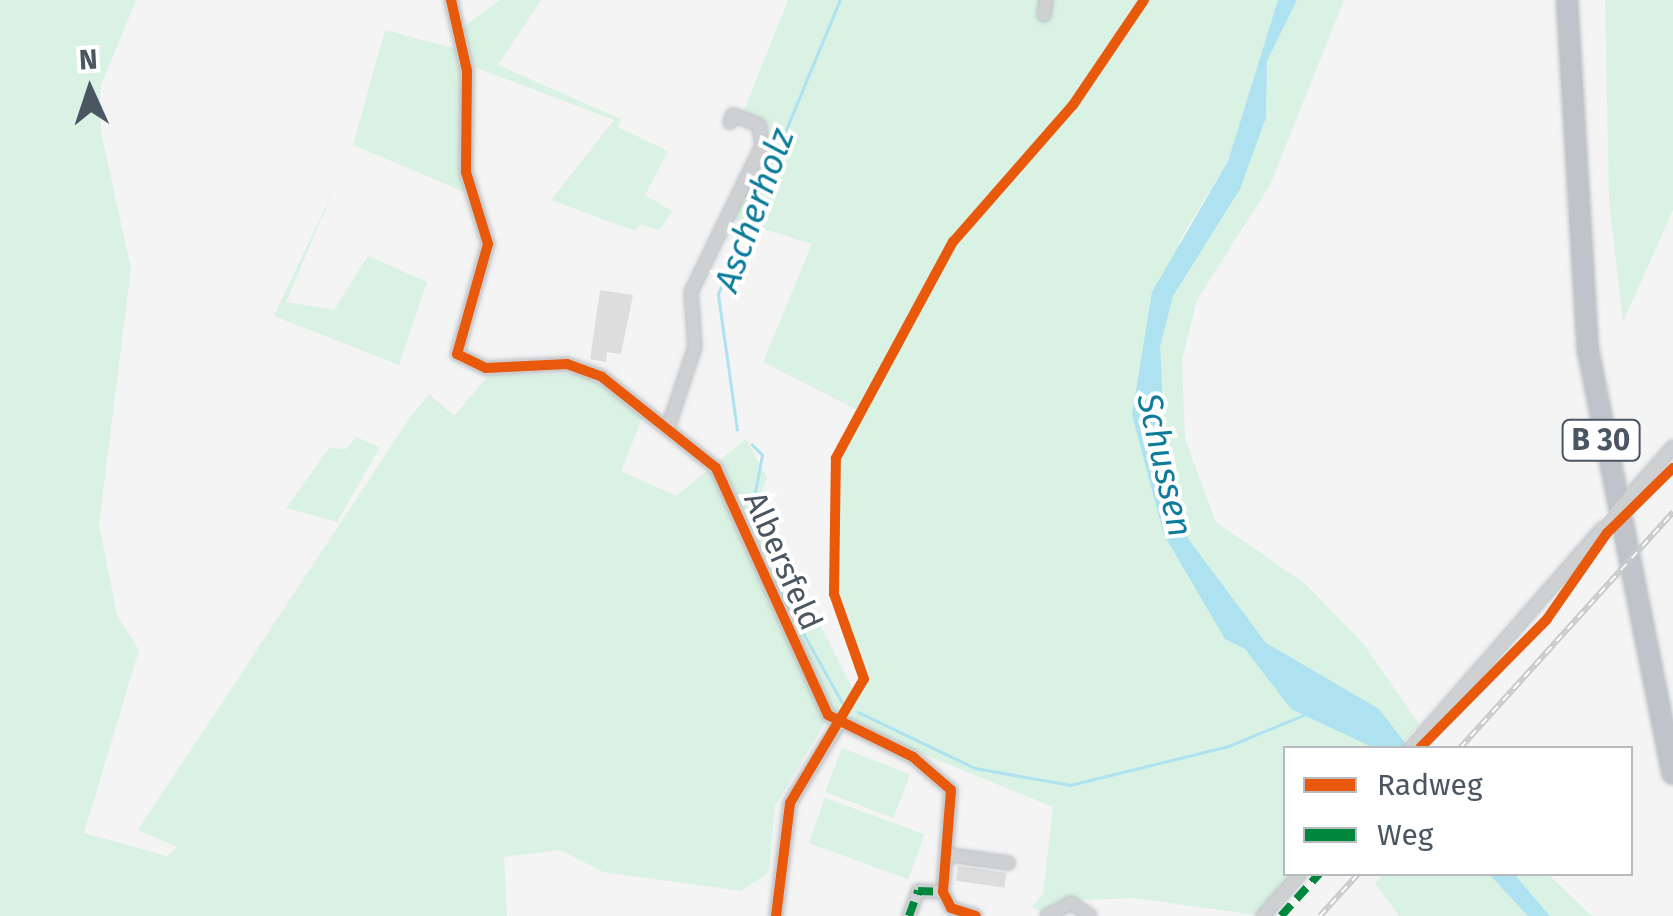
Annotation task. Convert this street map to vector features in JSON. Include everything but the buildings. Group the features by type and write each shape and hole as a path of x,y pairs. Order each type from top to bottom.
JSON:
{"highway":[{"name":"B 30","path":"1575,2 1602,354 1673,717"},
{"name":"B 30","path":"1575,2 1575,229 1598,423 1673,774"}],"street":[{"name":"Albersfeld","path":"451,0 467,71 466,172 488,244 457,354 502,370 567,364 669,425 716,468 758,578 838,726"},
{"path":"669,425 695,347 691,292 764,139 759,125 734,115 730,122"},
{"path":"1414,745 1673,447"},
{"path":"776,916 790,803 838,726 936,771 955,809 943,892 952,908 976,916"},
{"path":"949,854 1008,862"},
{"path":"1263,916 1298,876"},
{"path":"909,916 918,890 943,892"},
{"path":"1047,916 1070,903 1090,916"}],"green space":[{"path":"0,0 136,0 100,88 101,132 131,269 99,524 117,615 139,650 84,833 167,856 177,847 138,830 411,416 429,394 454,416 489,375 584,374 643,416 621,471 676,496 746,439 767,478 757,502 857,697 864,664 831,566 831,482 859,411 763,362 812,244 726,217 764,139 741,118 788,0 1278,0 1228,161 1178,243 1205,246 1245,175 1266,118 1267,61 1297,0 1344,0 1270,185 1197,300 1182,360 1185,439 1216,522 1304,583 1362,642 1419,724 1400,746 1283,746 1283,876 1298,876 1263,916 1134,898 1058,901 1041,912 1032,907 1043,894 1053,807 829,716 775,806 769,872 741,891 603,872 560,850 504,857 507,916 0,916"},
{"path":"500,0 541,0 498,65 621,119 618,127 668,151 645,195 672,211 659,230 640,224 635,231 551,200 614,120 474,67 460,29"},
{"path":"1605,0 1673,0 1673,210 1623,322 1609,200"},
{"path":"385,30 461,50 469,194 353,145"},
{"path":"337,182 286,302 334,310 368,256 427,282 399,365 274,316"},
{"path":"356,437 380,447 337,522 286,508 329,448 346,449"},
{"path":"842,748 910,774 893,818 825,792"},
{"path":"825,798 925,834 908,879 809,843"},
{"path":"1381,876 1550,876 1592,916 1399,916 1375,883"}],"water":[{"name":"Schussen","path":"1278,0 1297,0 1267,61 1266,118 1240,189 1173,296 1160,346 1167,481 1189,540 1266,643 1379,709 1407,746 1370,746 1291,709 1245,649 1225,639 1164,535 1132,415 1152,292 1228,161"},
{"path":"1491,876 1516,876 1550,916 1528,916"}],"waterway":[{"name":"Ascherholz","path":"737,430 718,294 840,0"},
{"name":"Ascherholz","path":"749,524 762,455 752,445"},
{"name":"Ascherholz","path":"774,580 842,702"},
{"name":"Ascherholz","path":"858,712 975,768 1070,785 1229,746 1306,714"}],"railway":[{"path":"1462,746 1673,512"},
{"path":"1320,916 1356,876"}],"marked path":[{"path":"1281,916 1317,876"},
{"path":"909,916 918,891 943,892"}],"cycle path":[{"path":"451,0 467,71 466,172 488,244 457,354 486,368 567,364 602,377 716,468 828,715 913,757 951,790 943,892 951,908 976,916"},
{"path":"776,916 790,803 864,679 834,594 836,458 953,242 1073,105 1144,0"},
{"path":"1422,746 1547,619 1607,533 1673,468"}]}
